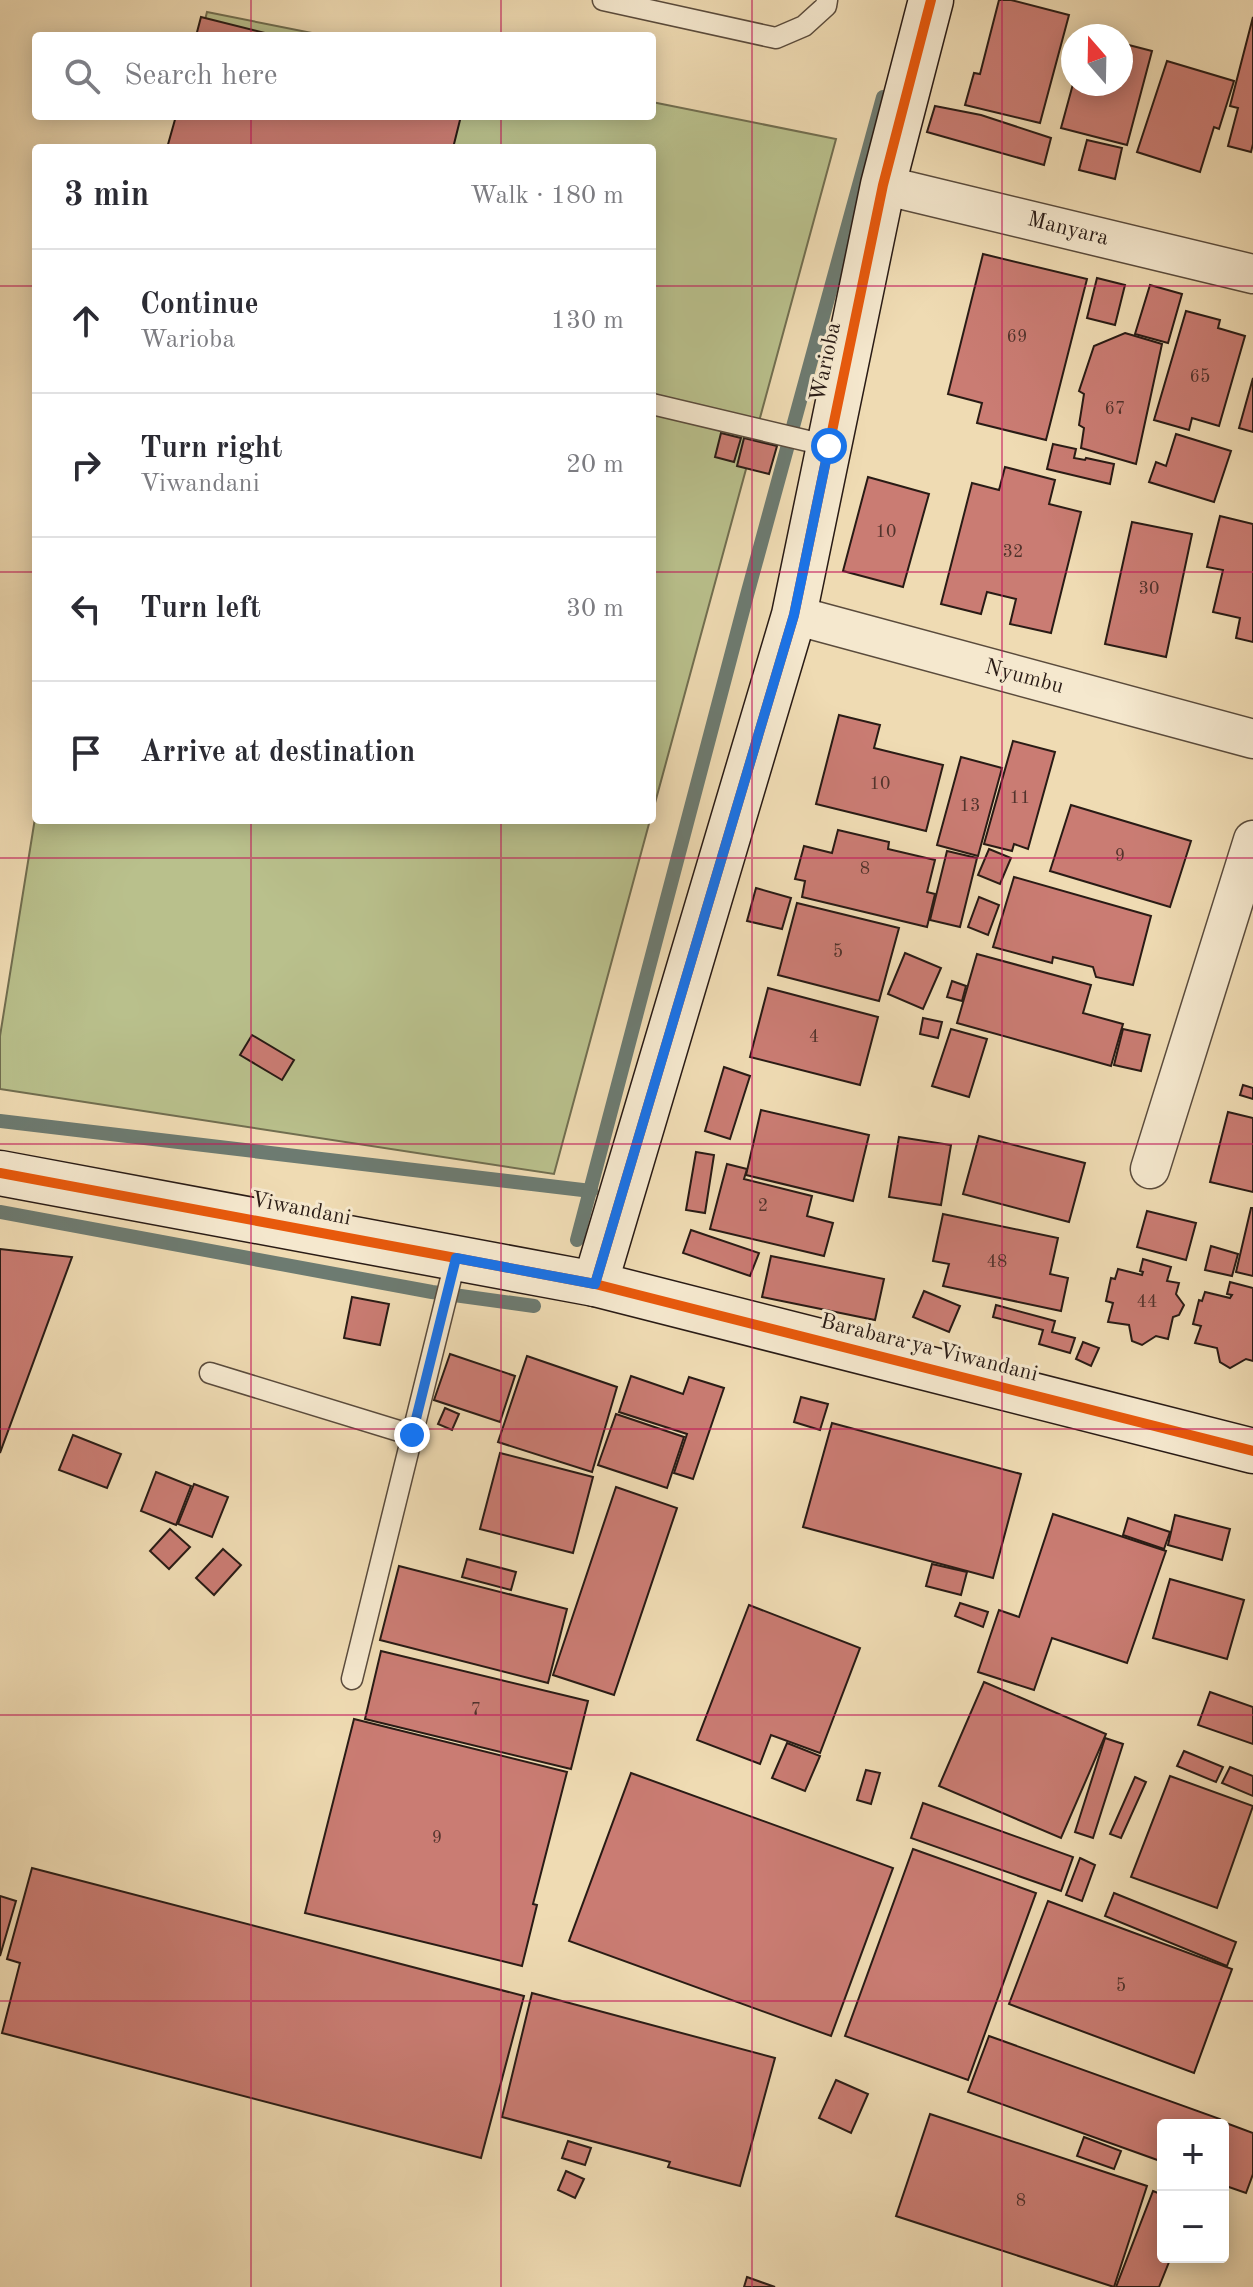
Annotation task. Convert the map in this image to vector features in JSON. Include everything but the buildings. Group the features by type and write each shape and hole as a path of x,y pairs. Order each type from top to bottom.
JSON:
{"street":[{"name":"Warioba","path":"595,1284 794,615 883,185 931,0"},
{"name":"Manyara","path":"883,185 1253,274"},
{"name":"Nyumbu","path":"794,615 1253,739"},
{"path":"1150,1169 1253,840"},
{"name":"Viwandani","path":"0,1173 595,1284"},
{"name":"Barabara ya Viwandani","path":"595,1284 1253,1451"}],"lane":[{"path":"603,0 776,38 804,26 826,6 827,0"},
{"path":"656,405 829,446"},
{"path":"352,1679 456,1258"},
{"path":"210,1373 412,1435"}],"green space":[{"path":"207,12 307,32 202,32"},
{"path":"656,103 836,139 656,799 656,144 176,144 182,120 656,120"},
{"path":"34,824 649,824 554,1174 0,1089 0,1036"}],"waterway":[{"path":"577,1240 747,595 883,97"},
{"path":"0,1121 591,1191"},
{"path":"0,1212 432,1292 534,1306"}],"cycle path":[{"path":"595,1284 794,615 883,185 931,0"},
{"path":"0,1173 595,1284 1253,1451"}],"route":[{"path":"412,1435 456,1258 595,1284 794,615 829,446"}]}
